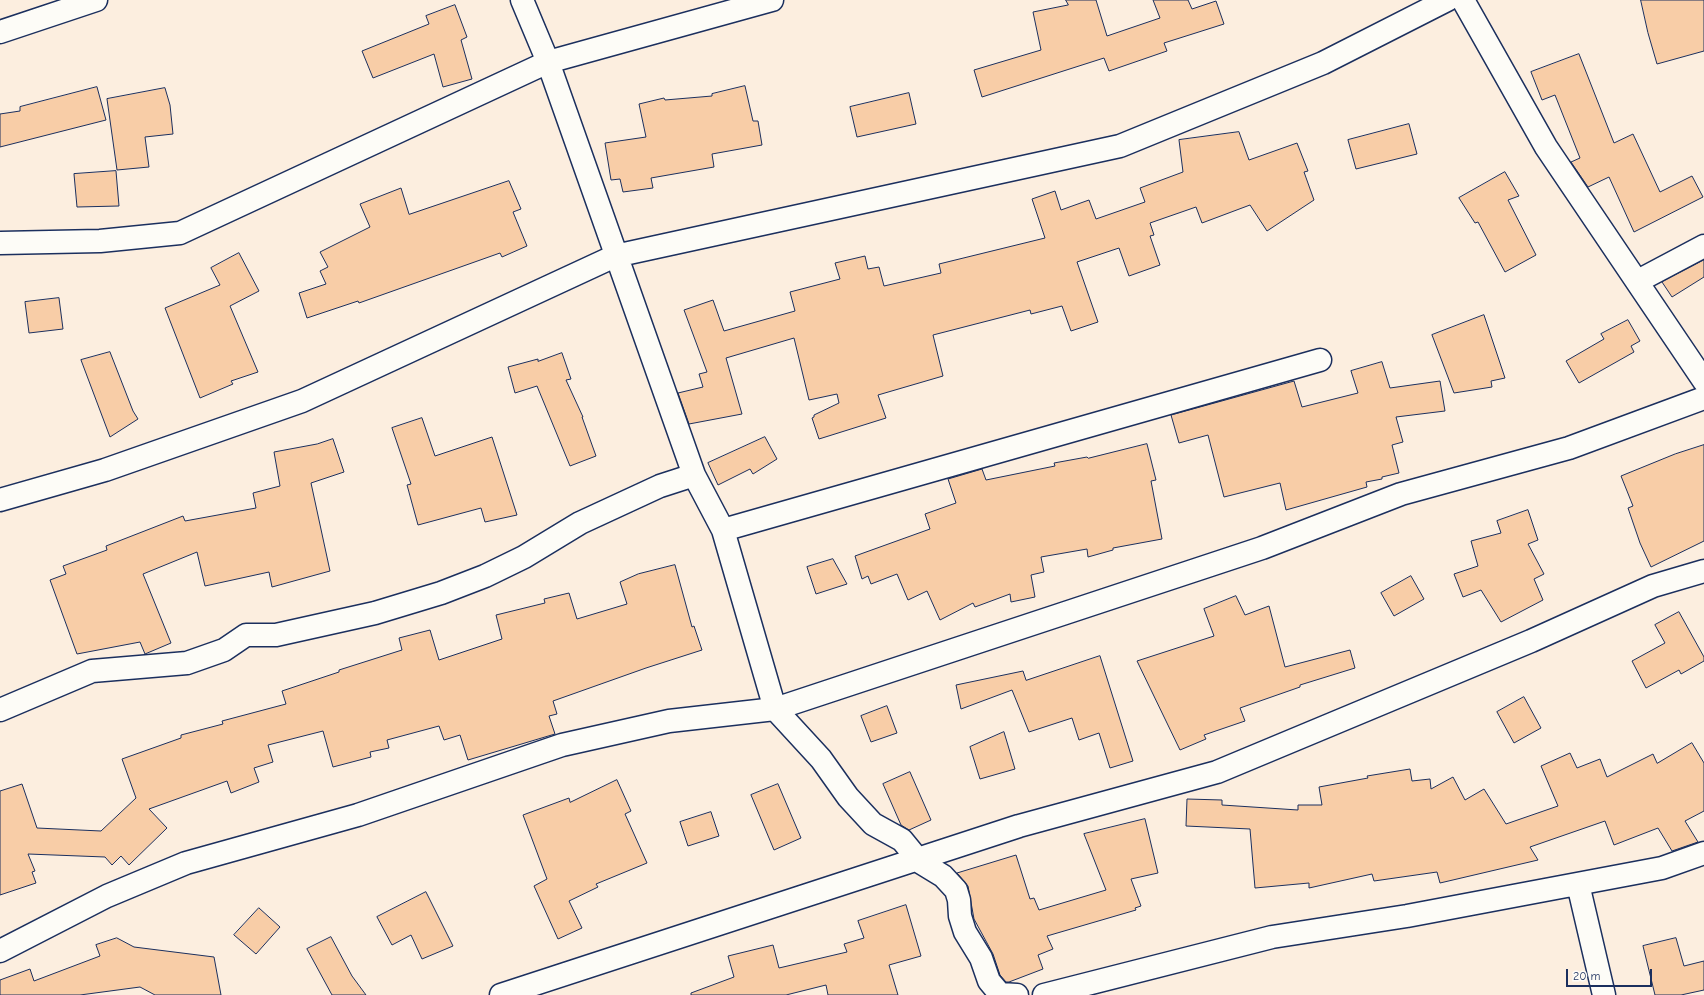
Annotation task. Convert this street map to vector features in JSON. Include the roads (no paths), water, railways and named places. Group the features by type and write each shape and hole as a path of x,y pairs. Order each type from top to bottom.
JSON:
{"street":[{"path":"0,32 96,0"},
{"path":"522,0 548,62 615,256 694,475 723,530 775,709 821,759 848,797 873,824 902,840 920,862 943,876 956,890 959,900 960,916 965,932 981,958 989,981 1000,994 1017,995"},
{"path":"0,243 100,241 180,233 548,62 772,0"},
{"path":"0,500 105,470 302,401 615,256 1120,146 1323,63 1447,0"},
{"path":"1463,0 1546,147 1638,281 1704,381"},
{"path":"1638,281 1704,246"},
{"path":"723,530 1320,360"},
{"path":"0,951 107,896 186,863 358,815 562,745 669,721 775,709 1262,548 1401,494 1569,448 1704,398"},
{"path":"0,710 92,671 186,663 224,650 246,635 276,635 375,613 441,593 485,576 524,557 580,523 660,486 694,475"},
{"path":"501,995 916,858 1019,826 1218,772 1531,641 1652,586 1704,571"},
{"path":"1051,994 1272,937 1407,916 1662,868 1704,853"},
{"path":"1578,884 1604,995"}]}
